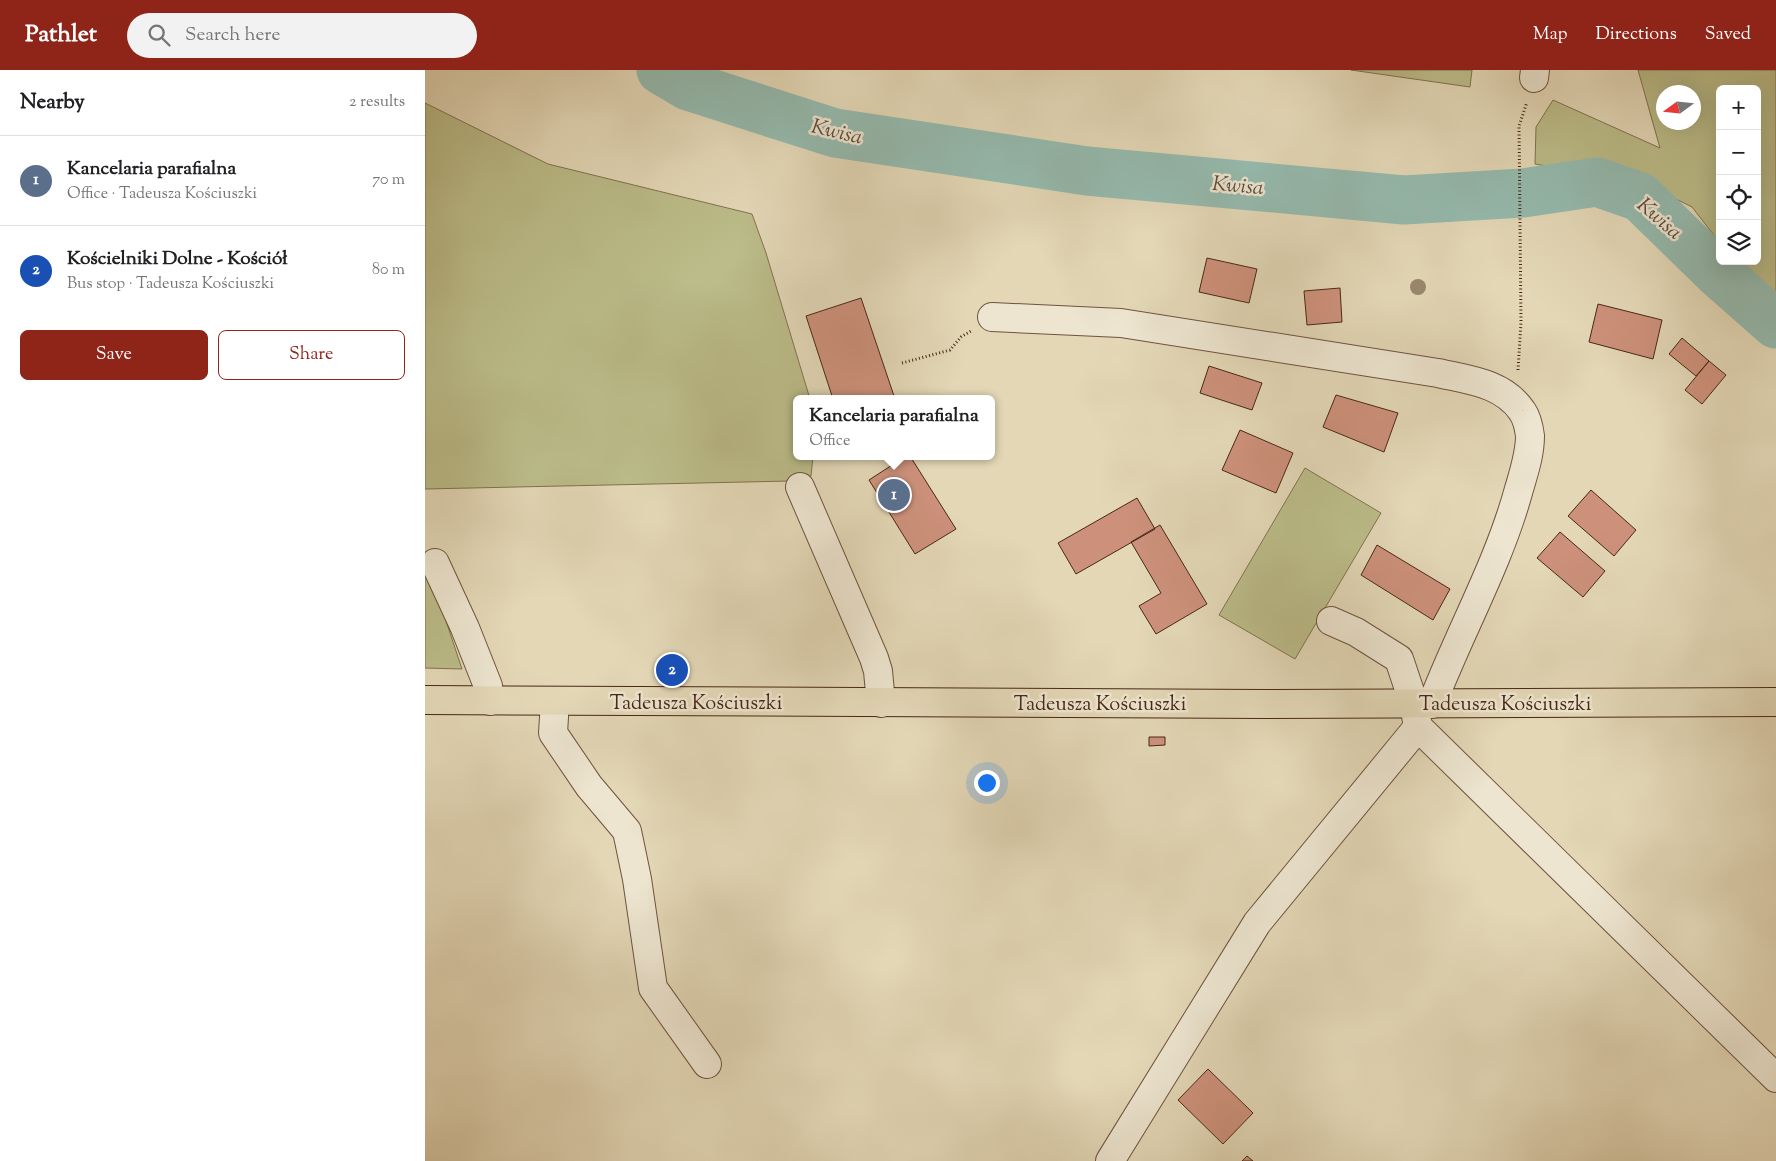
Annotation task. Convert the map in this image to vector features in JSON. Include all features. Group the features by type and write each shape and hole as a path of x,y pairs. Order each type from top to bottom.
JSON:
{"main road":[{"name":"Tadeusza Kościuszki","path":"425,700 881,703 1421,711 1776,702"}],"street":[{"path":"992,317 1121,323 1438,373 1481,383 1506,394 1523,413 1530,436 1529,453 1516,500 1486,580 1444,673 1421,711 1257,923 1110,1161"},
{"path":"800,487 874,658 878,671 881,703"},
{"path":"435,563 465,628 488,686 491,701"},
{"path":"1331,621 1356,632 1399,659 1421,711 1776,1078"},
{"path":"555,701 553,733 589,786 627,831 637,879 653,988 707,1064"}],"path":[{"path":"1516,403 1521,322 1519,126"},
{"path":"901,363 950,350 961,337 992,317"}],"green space":[{"path":"1351,70 1472,70 1470,87"},
{"path":"1638,70 1776,70 1776,297 1764,285 1756,293 1736,265 1761,265 1761,85 1716,85 1716,238 1692,207 1644,183 1535,164 1536,127 1553,100 1660,148"},
{"path":"425,103 548,164 752,214 766,253 809,395 793,395 793,460 813,460 811,476 791,481 425,489"},
{"path":"1305,468 1381,513 1295,659 1219,615"},
{"path":"425,558 462,669 425,668"}],"building":[{"path":"1207,258 1257,269 1249,303 1199,292"},
{"path":"1340,288 1342,322 1307,325 1304,291"},
{"path":"861,298 894,395 832,395 806,316"},
{"path":"1598,304 1662,320 1653,359 1589,342"},
{"path":"1682,338 1709,361 1696,376 1669,354"},
{"path":"1709,361 1726,375 1702,404 1685,390"},
{"path":"1209,366 1262,383 1252,410 1200,393"},
{"path":"1336,395 1398,413 1384,452 1323,427"},
{"path":"1240,430 1293,453 1276,493 1222,470"},
{"path":"900,460 913,460 956,529 915,554 869,480"},
{"path":"1591,490 1636,530 1614,556 1568,516"},
{"path":"1137,498 1155,529 1076,574 1058,543"},
{"path":"1160,525 1207,604 1156,634 1139,606 1161,593 1131,542"},
{"path":"1560,532 1605,571 1583,597 1537,558"},
{"path":"1377,545 1450,589 1433,620 1361,575"},
{"path":"667,662 678,662 678,668 667,668"},
{"path":"1149,737 1165,737 1165,745 1149,746"},
{"path":"1208,1069 1253,1113 1223,1144 1178,1100"},
{"path":"1247,1156 1253,1161 1242,1161"}],"waterway":[{"name":"Kwisa","path":"661,70 688,86 835,133 1087,171 1404,200 1523,193 1597,182 1640,197 1717,272 1776,324"}],"place":[{"name":"Kancelaria parafialna","path":"894,495"},
{"name":"Kościelniki Dolne - Kościół","path":"672,670"}]}
